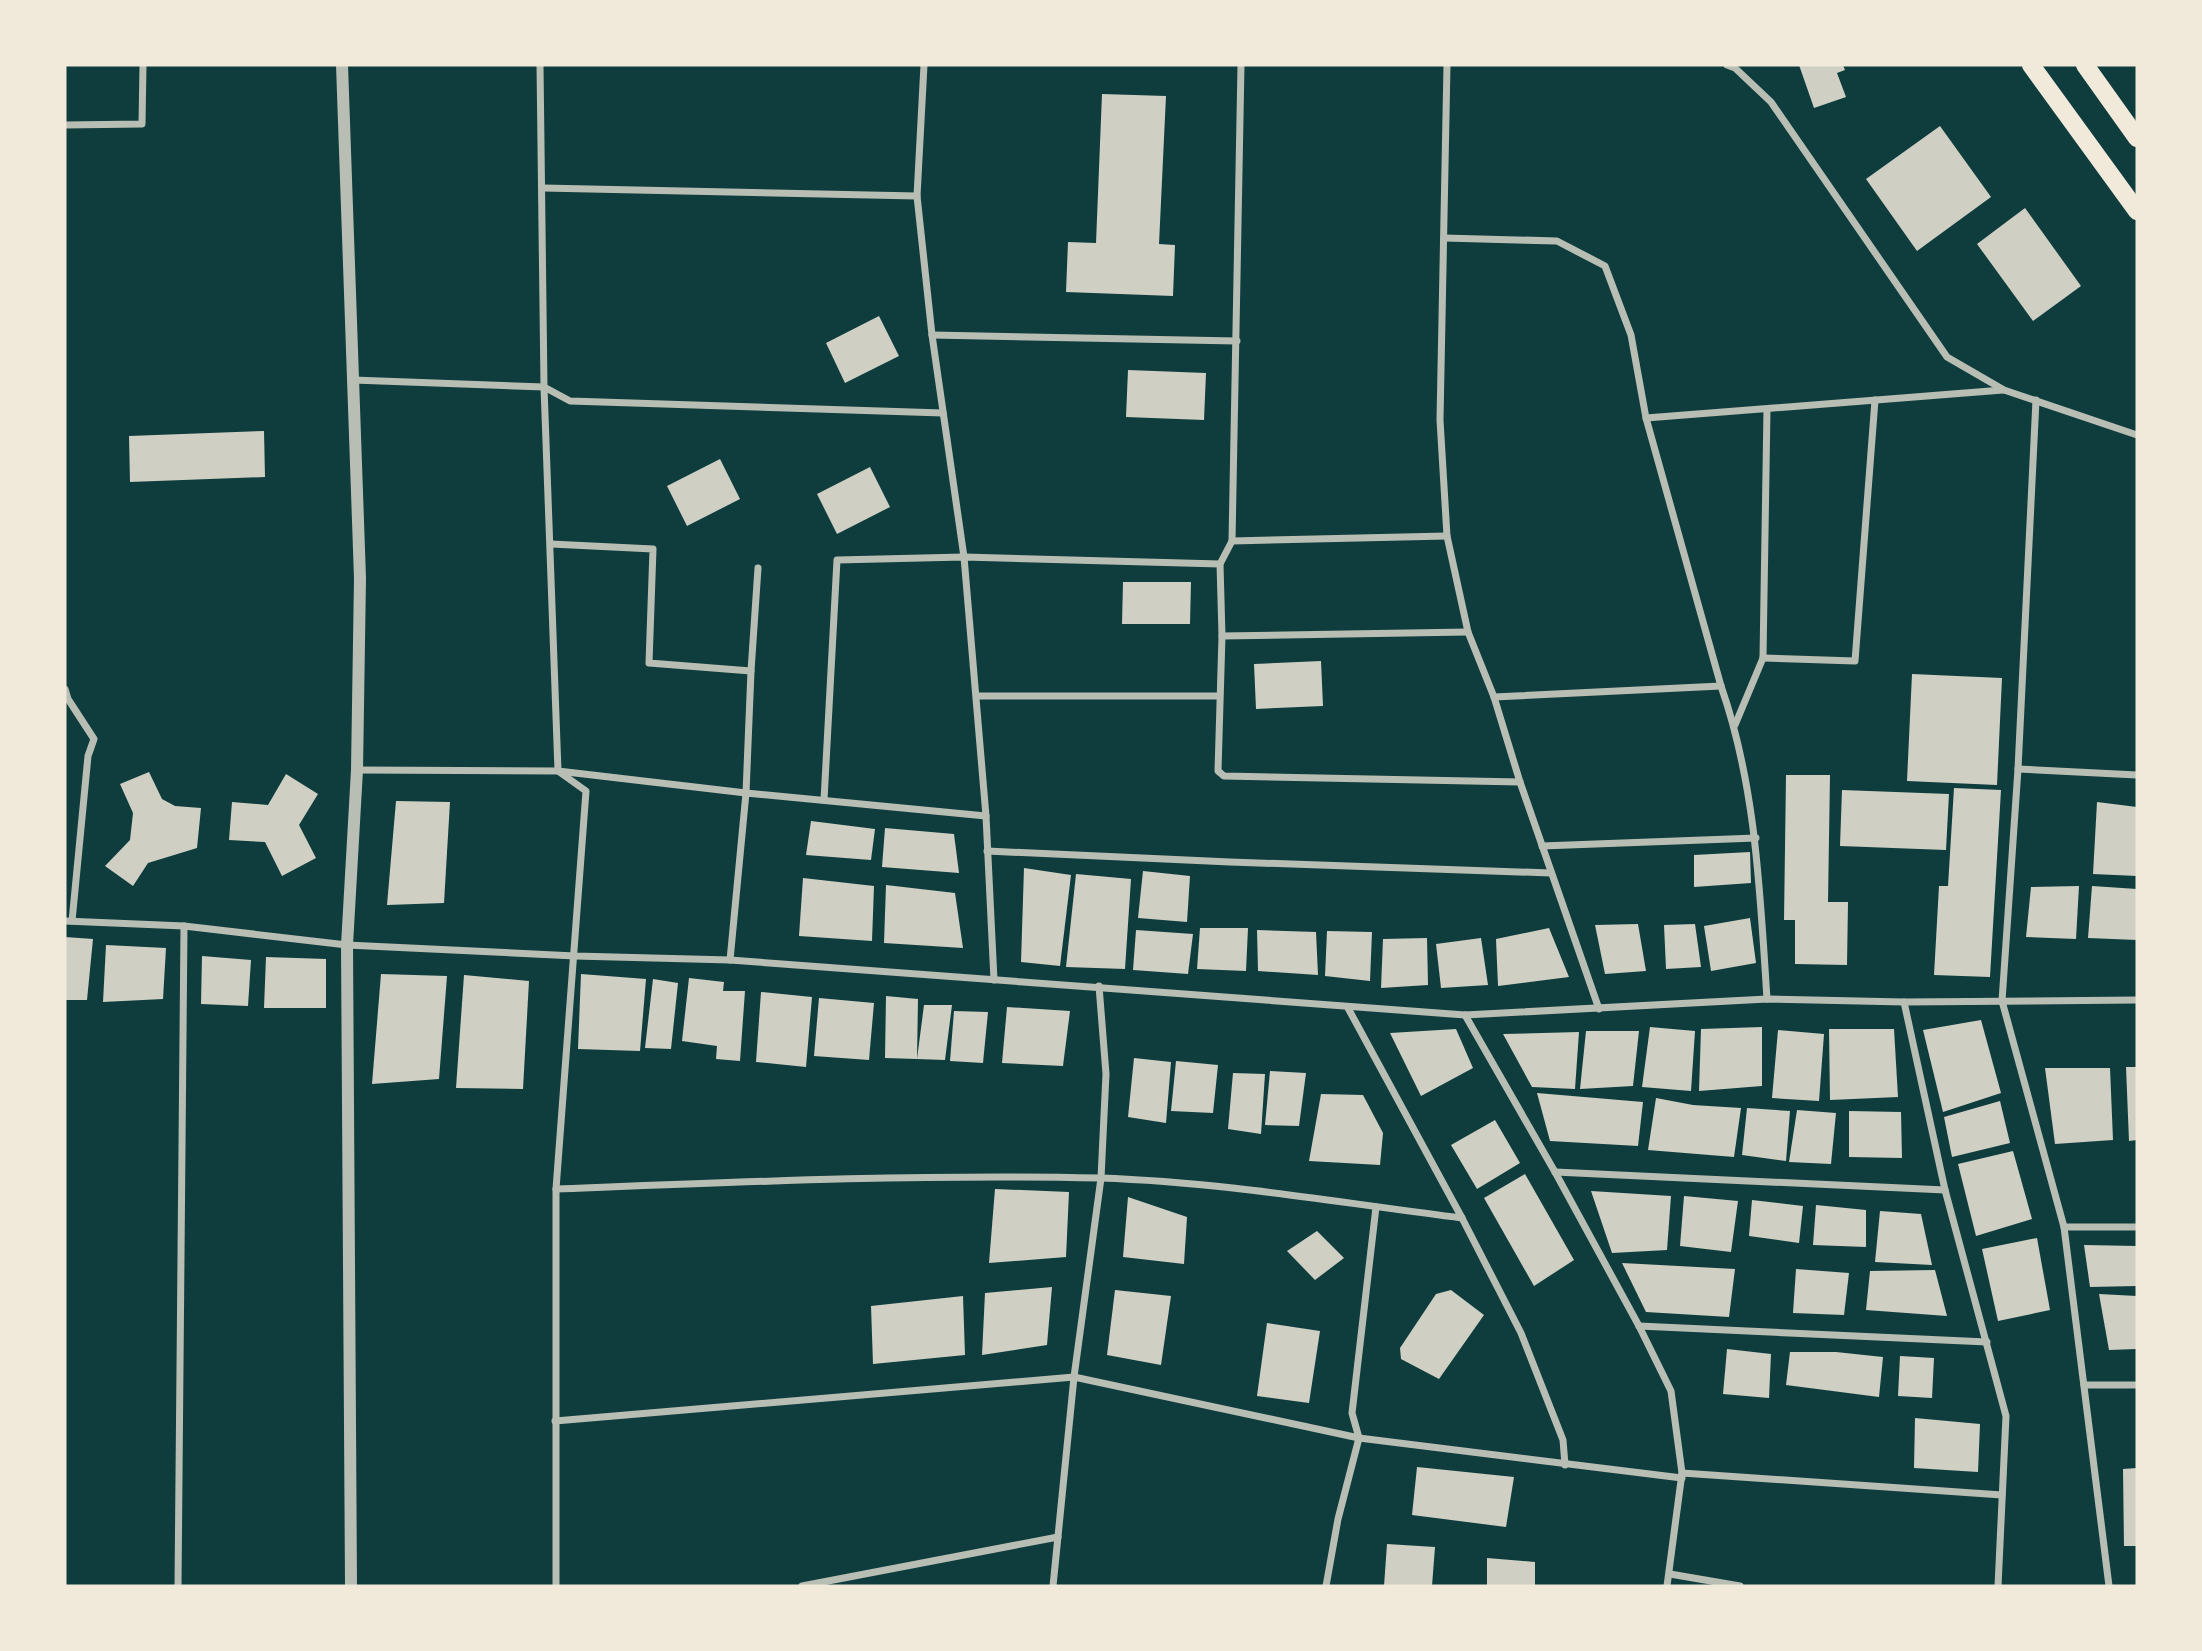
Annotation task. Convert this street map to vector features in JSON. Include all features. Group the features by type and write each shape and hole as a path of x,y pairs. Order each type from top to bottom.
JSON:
{"main road":[{"path":"2031,65 2137,211"},
{"path":"2085,65 2137,138"}],"street":[{"path":"65,125 142,124 144,65"},
{"path":"342,65 360,578 357,770 348,944 351,1586"},
{"path":"540,65 544,387 558,771"},
{"path":"924,65 917,196 932,335 964,557 986,816 994,980"},
{"path":"1241,65 1232,541 1220,564 1222,636 1218,771 1224,776 1520,782"},
{"path":"1447,65 1440,420 1447,536 1468,632 1494,697 1520,782 1599,1009"},
{"path":"1733,66 1771,102 1947,357 2004,390 2137,435"},
{"path":"543,188 917,196"},
{"path":"1444,238 1557,241 1605,266 1631,335 1646,418 1721,686 1735,725 1755,838 1768,999"},
{"path":"932,335 1237,341"},
{"path":"354,380 544,387 570,401 943,413"},
{"path":"1646,418 2004,390"},
{"path":"1763,658 1855,661 1875,400"},
{"path":"2036,400 2018,768 2002,1001 2064,1227 2109,1586"},
{"path":"1735,725 1763,658 1767,409"},
{"path":"1232,541 1447,536"},
{"path":"551,544 653,549 649,663 751,671"},
{"path":"824,800 837,560 964,557 1220,564"},
{"path":"730,960 746,793 758,568"},
{"path":"1222,636 1468,632"},
{"path":"1494,697 1721,686"},
{"path":"65,689 68,699 94,739 88,756 69,921 184,926 348,944 575,956 730,960 1465,1015 1768,999 1904,1002 2137,1000"},
{"path":"977,696 1219,696"},
{"path":"2018,768 2137,775"},
{"path":"357,770 558,771 746,793 986,816"},
{"path":"556,1586 556,1189 586,790 558,771"},
{"path":"1542,846 1755,838"},
{"path":"987,851 1551,873"},
{"path":"178,1586 184,926"},
{"path":"1053,1586 1074,1377 1101,1178 1106,1074 1099,986"},
{"path":"1904,1002 1945,1190 2006,1416 1998,1586"},
{"path":"1348,1008 1521,1333 1563,1440 1564,1465"},
{"path":"1465,1015 1555,1172 1639,1326 1671,1391 1682,1476 1667,1586"},
{"path":"1555,1172 1945,1190"},
{"path":"556,1189 834,1179 1101,1178 1225,1187 1462,1218"},
{"path":"1326,1586 1338,1519 1359,1438 1352,1413 1376,1207"},
{"path":"2064,1227 2137,1227"},
{"path":"1639,1326 1987,1342"},
{"path":"555,1421 1074,1377 1359,1438 1564,1465 1682,1476 2002,1495"},
{"path":"2084,1385 2137,1385"},
{"path":"802,1586 1058,1537"},
{"path":"1670,1574 1740,1586"}],"building":[{"path":"1799,65 1843,65 1845,70 1837,73 1846,97 1814,108"},
{"path":"1102,94 1166,96 1159,244 1175,245 1173,296 1066,292 1068,242 1096,243"},
{"path":"1940,126 1991,197 1917,251 1866,179"},
{"path":"2025,208 2081,286 2033,321 1977,244"},
{"path":"879,316 899,356 845,383 826,343"},
{"path":"1128,370 1206,373 1204,420 1126,417"},
{"path":"264,431 265,477 130,482 129,436"},
{"path":"720,459 740,499 687,526 667,486"},
{"path":"870,467 890,507 837,534 817,494"},
{"path":"1123,582 1191,582 1190,624 1122,624"},
{"path":"1321,661 1323,706 1256,709 1254,664"},
{"path":"1912,674 2002,678 1997,785 1907,781"},
{"path":"149,772 162,799 175,806 201,808 197,848 148,863 133,886 105,866 130,840 133,813 120,784"},
{"path":"286,774 318,794 299,825 316,858 282,876 265,842 229,840 232,802 268,805"},
{"path":"1786,775 1830,775 1828,902 1848,902 1847,965 1795,964 1795,920 1784,920"},
{"path":"1954,788 2001,790 1990,977 1934,975 1939,886 1948,886"},
{"path":"1842,790 1949,794 1946,850 1840,846"},
{"path":"396,801 450,802 444,903 387,905"},
{"path":"2097,802 2137,807 2137,876 2093,874"},
{"path":"811,821 875,829 871,860 806,855"},
{"path":"885,828 954,834 959,873 882,867"},
{"path":"1750,852 1751,883 1694,887 1694,855"},
{"path":"1024,868 1071,875 1060,966 1021,962"},
{"path":"1143,871 1190,876 1187,922 1138,918"},
{"path":"1076,874 1131,879 1125,969 1066,967"},
{"path":"803,878 874,886 872,941 799,936"},
{"path":"886,885 955,893 963,948 884,943"},
{"path":"2079,886 2076,939 2026,937 2031,887"},
{"path":"2092,886 2137,889 2137,940 2088,938"},
{"path":"1750,918 1756,963 1711,971 1704,926"},
{"path":"1638,924 1646,971 1605,974 1595,925"},
{"path":"1695,924 1701,967 1666,969 1664,925"},
{"path":"1200,928 1248,928 1246,971 1197,969"},
{"path":"1549,928 1569,977 1498,986 1496,939"},
{"path":"1136,930 1193,934 1188,974 1133,970"},
{"path":"1257,930 1316,932 1318,975 1258,971"},
{"path":"1327,931 1372,932 1370,981 1325,976"},
{"path":"65,937 93,939 87,1000 65,1000"},
{"path":"1427,938 1428,985 1381,988 1383,939"},
{"path":"1481,938 1488,985 1441,988 1436,944"},
{"path":"106,945 166,948 163,999 103,1002"},
{"path":"202,956 251,960 248,1006 201,1004"},
{"path":"266,957 326,959 326,1008 264,1008"},
{"path":"381,974 447,976 439,1079 372,1084"},
{"path":"581,974 646,979 640,1051 578,1049"},
{"path":"464,975 529,981 523,1089 456,1088"},
{"path":"689,978 724,982 723,991 745,991 740,1061 716,1059 717,1046 682,1041"},
{"path":"653,979 678,983 671,1049 645,1048"},
{"path":"761,992 812,997 806,1067 756,1062"},
{"path":"886,996 918,999 917,1059 885,1058"},
{"path":"819,998 874,1003 869,1060 814,1056"},
{"path":"924,1005 952,1005 945,1060 917,1059"},
{"path":"1007,1007 1070,1011 1063,1066 1002,1063"},
{"path":"954,1011 988,1012 983,1063 950,1061"},
{"path":"1981,1020 2001,1093 1943,1112 1923,1030"},
{"path":"1650,1027 1695,1031 1691,1091 1642,1087"},
{"path":"1762,1027 1762,1086 1699,1091 1701,1029"},
{"path":"1456,1029 1473,1068 1421,1096 1390,1033"},
{"path":"1829,1029 1894,1029 1898,1097 1830,1100"},
{"path":"1778,1030 1824,1034 1819,1101 1772,1098"},
{"path":"1586,1031 1639,1031 1633,1086 1580,1089"},
{"path":"1579,1032 1575,1089 1532,1087 1503,1034"},
{"path":"1134,1058 1171,1062 1166,1123 1128,1117"},
{"path":"1176,1061 1218,1065 1213,1113 1171,1111"},
{"path":"2126,1067 2137,1067 2137,1140 2129,1141"},
{"path":"2045,1068 2110,1068 2113,1140 2055,1144"},
{"path":"1270,1071 1306,1073 1299,1126 1265,1125"},
{"path":"1233,1073 1265,1074 1261,1134 1228,1129"},
{"path":"1537,1093 1643,1102 1638,1146 1550,1141"},
{"path":"1321,1094 1363,1095 1383,1133 1380,1165 1309,1161"},
{"path":"1656,1098 1693,1105 1741,1108 1734,1157 1648,1150"},
{"path":"2000,1101 2010,1143 1952,1157 1944,1117"},
{"path":"1747,1108 1790,1111 1786,1161 1742,1155"},
{"path":"1797,1110 1836,1113 1831,1164 1789,1162"},
{"path":"1849,1111 1901,1112 1902,1158 1849,1157"},
{"path":"1495,1120 1520,1163 1477,1189 1451,1145"},
{"path":"2013,1151 2032,1219 1976,1236 1958,1164"},
{"path":"1525,1174 1574,1260 1534,1286 1484,1198"},
{"path":"995,1189 1069,1192 1066,1257 989,1263"},
{"path":"1591,1191 1671,1196 1667,1250 1612,1253"},
{"path":"1684,1196 1738,1201 1731,1252 1680,1246"},
{"path":"1128,1197 1187,1217 1184,1264 1123,1257"},
{"path":"1752,1200 1803,1206 1799,1243 1749,1236"},
{"path":"1816,1205 1866,1210 1866,1247 1813,1245"},
{"path":"1880,1211 1921,1214 1932,1265 1875,1262"},
{"path":"1317,1231 1344,1258 1315,1280 1287,1251"},
{"path":"2037,1238 2050,1310 1998,1321 1982,1249"},
{"path":"2084,1245 2137,1246 2137,1286 2090,1287"},
{"path":"1622,1263 1735,1269 1729,1317 1646,1312"},
{"path":"1796,1269 1849,1273 1844,1315 1793,1313"},
{"path":"1935,1270 1947,1316 1866,1310 1870,1271"},
{"path":"1052,1287 1047,1345 982,1355 985,1293"},
{"path":"1115,1290 1171,1296 1161,1365 1107,1355"},
{"path":"1451,1290 1484,1315 1439,1379 1401,1359 1400,1348 1436,1294"},
{"path":"2099,1294 2137,1296 2137,1349 2109,1350"},
{"path":"963,1296 965,1355 873,1364 871,1306"},
{"path":"1267,1323 1320,1331 1309,1403 1257,1396"},
{"path":"1727,1349 1771,1354 1769,1398 1723,1394"},
{"path":"1790,1352 1836,1352 1883,1357 1879,1397 1786,1385"},
{"path":"1900,1356 1934,1358 1932,1398 1898,1396"},
{"path":"1915,1418 1980,1424 1978,1472 1914,1468"},
{"path":"1417,1467 1514,1477 1506,1527 1412,1515"},
{"path":"2137,1468 2137,1546 2124,1546 2123,1469"},
{"path":"1387,1544 1435,1547 1432,1586 1384,1586"},
{"path":"1487,1558 1535,1562 1535,1586 1487,1586"}]}
